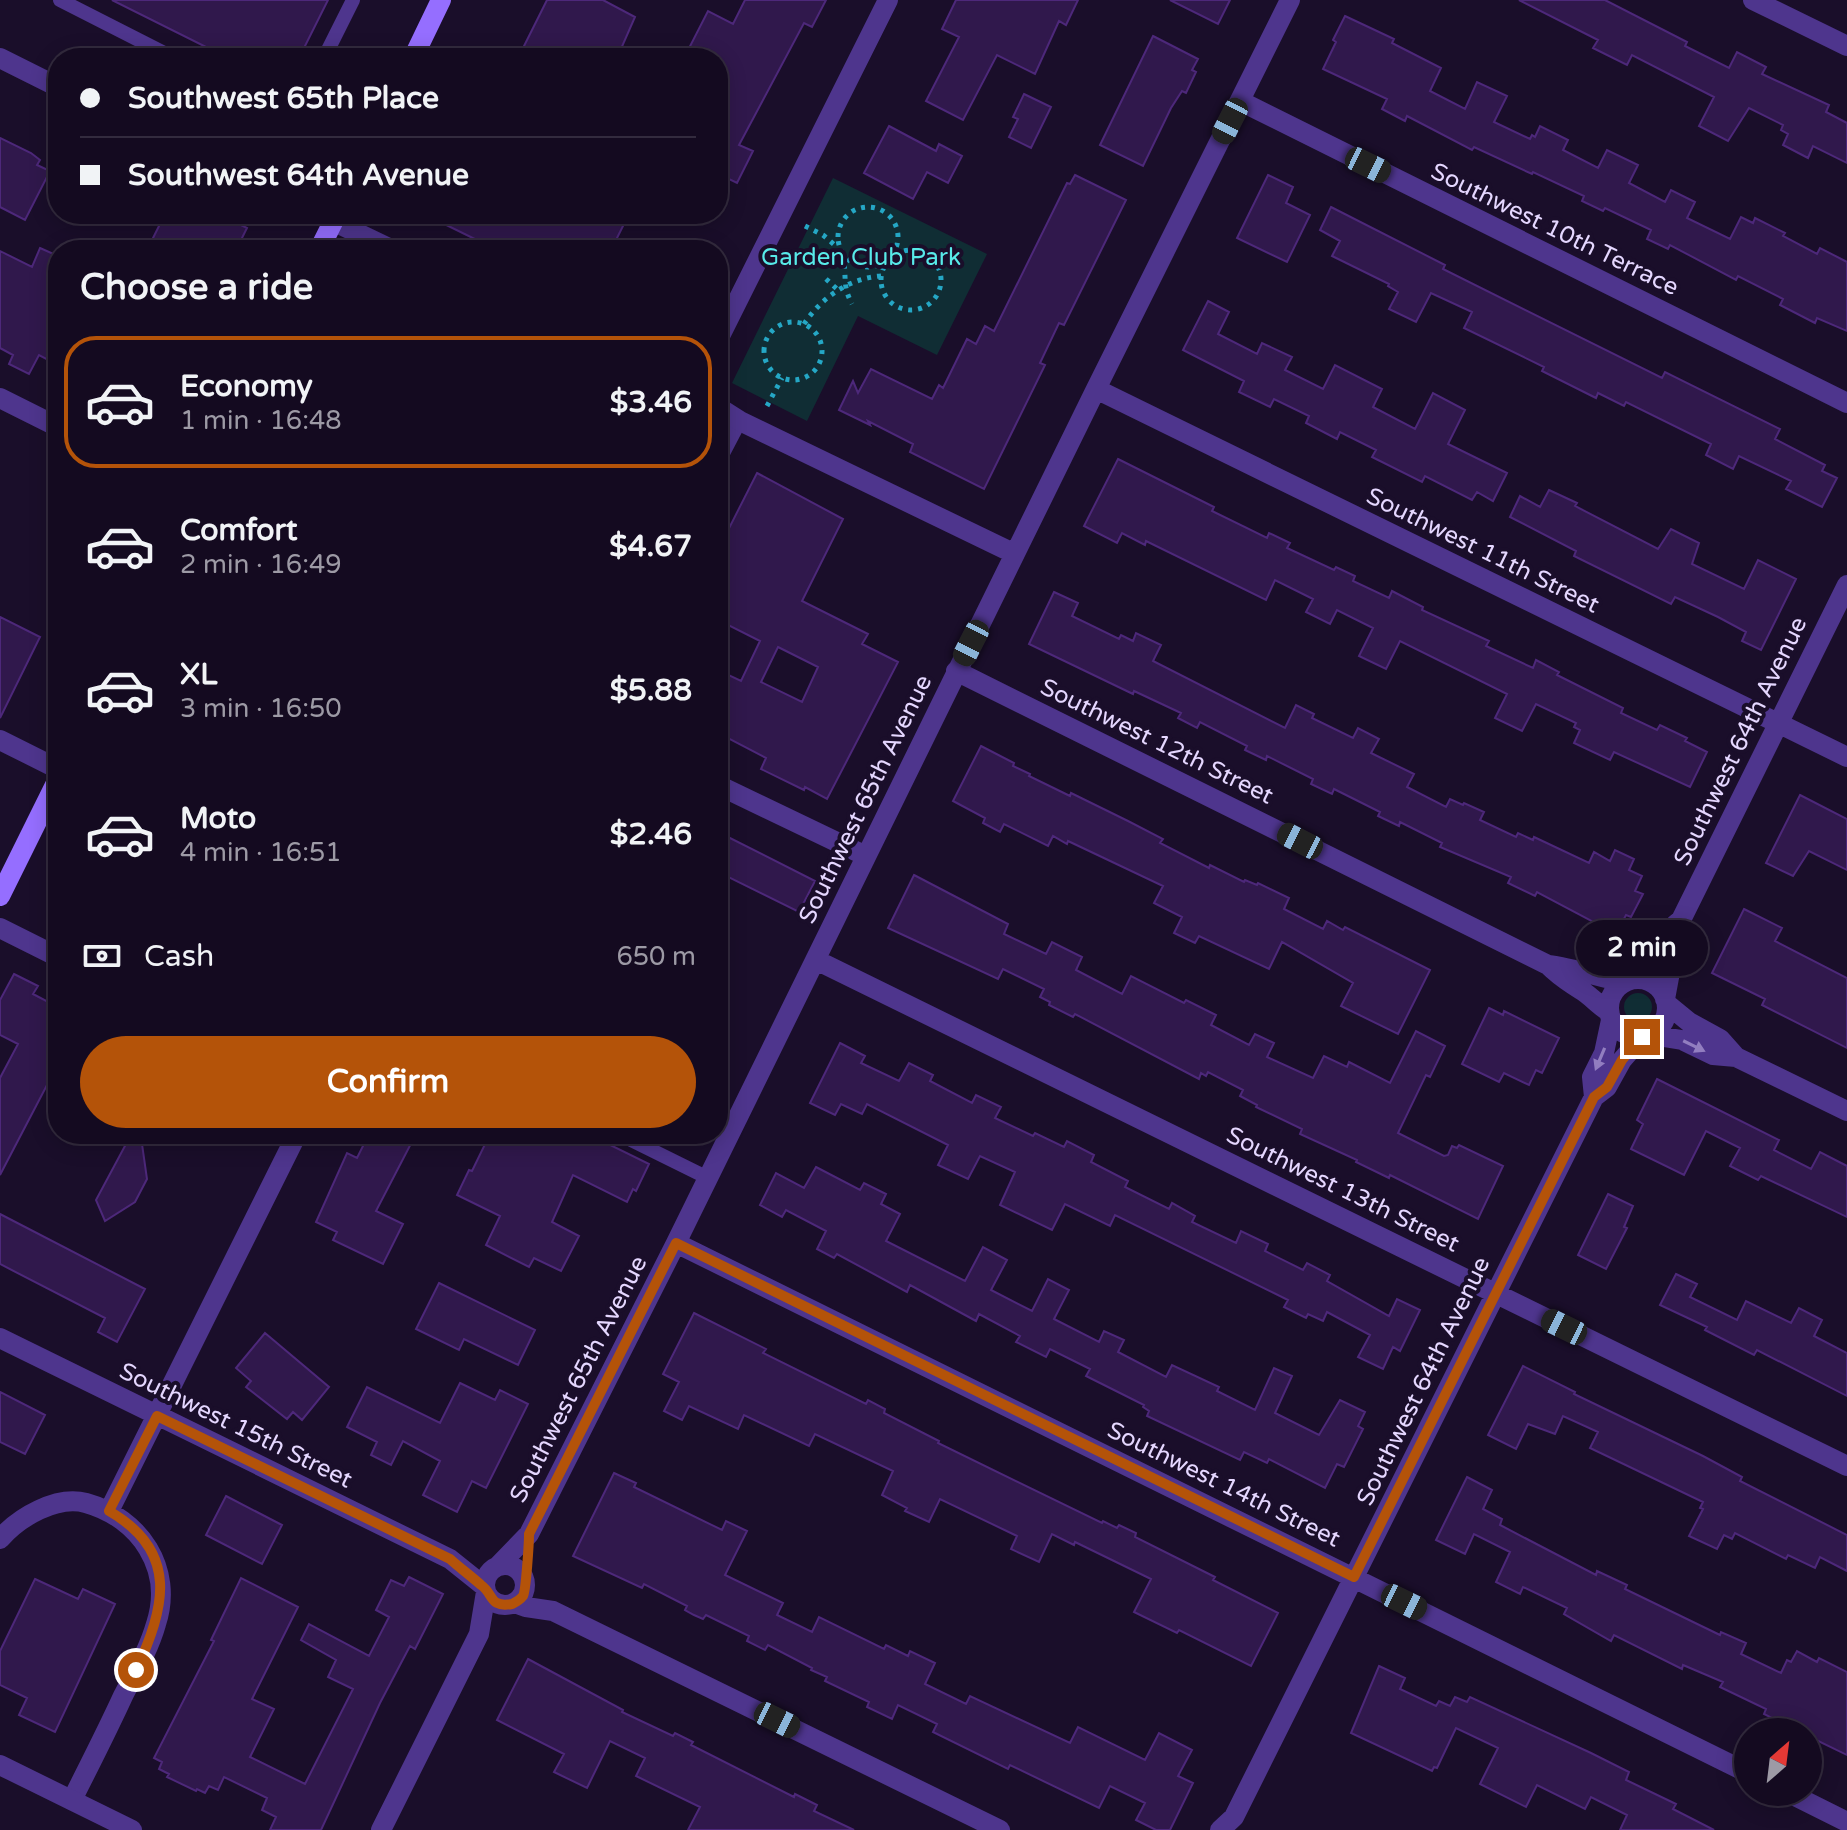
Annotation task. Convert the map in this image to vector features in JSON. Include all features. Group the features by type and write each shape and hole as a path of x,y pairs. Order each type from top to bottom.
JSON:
{"main road":[{"path":"418,48 441,0"},
{"path":"0,896 48,799"}],"street":[{"path":"728,320 888,0"},
{"name":"Southwest 65th Avenue","path":"728,1138 1290,0"},
{"path":"1753,0 1847,46"},
{"path":"0,58 48,82"},
{"name":"Southwest 10th Terrace","path":"1240,101 1847,403"},
{"path":"344,224 374,240"},
{"name":"Southwest 11th Street","path":"1096,389 1847,757"},
{"path":"0,398 48,422"},
{"path":"728,413 1015,554"},
{"name":"Southwest 64th Avenue","path":"1626,981 1649,959 1666,932 1681,920 1847,585"},
{"name":"Southwest 12th Street","path":"956,671 1548,965 1626,981"},
{"path":"0,740 48,764"},
{"path":"728,790 866,856"},
{"name":"Southwest 64th Avenue","path":"1666,1001 1671,967 1682,939 1681,920"},
{"path":"0,928 48,952"},
{"name":"Southwest 13th Street","path":"816,960 1847,1466"},
{"name":"Southwest 12th Street","path":"1548,965 1563,981 1581,990 1610,1016"},
{"path":"1736,1057 1720,1039 1700,1029 1666,1001 1651,982 1626,981 1612,994 1610,1016 1623,1034 1682,1040 1713,1055 1736,1057 1847,1111"},
{"path":"1646,1036 1664,1021 1666,1001"},
{"name":"Southwest 64th Avenue","path":"1594,1097 1592,1077 1604,1053 1610,1016"},
{"name":"Southwest 64th Avenue","path":"1229,1826 1594,1097 1607,1087 1622,1060 1646,1036"},
{"path":"109,1511 292,1144"},
{"name":"Southwest 65th Avenue","path":"497,1566 529,1534 725,1144"},
{"name":"Southwest 14th Street","path":"676,1243 1734,1766"},
{"name":"Southwest 15th Street","path":"0,1338 450,1559 486,1590"},
{"path":"0,1539 16,1524 47,1507 65,1501 79,1501 109,1511 124,1520 144,1539 158,1569 161,1603 150,1641 72,1800"},
{"name":"Southwest 65th Avenue","path":"525,1579 529,1534"},
{"name":"Southwest 15th Street","path":"450,1559 467,1559 497,1566"},
{"path":"381,1830 479,1634 487,1576 497,1566 511,1565 553,1611"},
{"path":"479,1634 524,1595 525,1579"},
{"path":"486,1590 489,1598 499,1605 513,1604 553,1611 1000,1830"},
{"path":"0,1765 132,1830"},
{"path":"1815,1806 1847,1822"}],"lane":[{"path":"60,0 154,48"},
{"path":"329,48 353,0"},
{"path":"728,444 740,421"},
{"path":"639,1144 708,1178"}],"path":[{"path":"805,226 823,235 841,251 850,261 864,267 878,265 890,257 905,250 921,251 943,269 935,299 914,310 902,309 888,299 882,288 881,276 890,257 898,240 896,226 884,211 872,207 852,210 843,219 838,231 841,251 845,268 840,288"},
{"path":"804,324 815,309 840,288 881,276"},
{"path":"826,279 840,288 852,304"},
{"path":"792,322 804,324 819,338 822,359 815,371 803,379 782,378 766,362 766,340 772,331 782,325 792,322"},
{"path":"767,406 782,378"}],"green space":[{"name":"Garden Club Park","path":"833,178 987,254 937,355 858,316 807,421 732,383"},
{"path":"1638,993 1648,997 1652,1007 1648,1017 1638,1021 1628,1017 1624,1007 1628,997"}],"building":[{"path":"112,0 328,0 304,48 208,48"},
{"path":"547,0 603,0 635,17 621,48 523,48"},
{"path":"745,0 826,0 812,27 804,23 739,145 753,151 737,183 728,178 728,48 689,48 708,11 733,24"},
{"path":"956,0 1078,0 1066,25 1059,21 1035,74 997,55 963,120 926,101 959,37 942,29"},
{"path":"1170,0 1230,0 1218,24"},
{"path":"1519,0 1605,0 1687,42 1685,46 1729,68 1737,52 1766,67 1762,74 1829,105 1826,112 1847,123 1847,163 1813,146 1808,158 1783,145 1788,134 1781,130 1783,125 1749,108 1728,141 1699,126 1714,97 1632,55 1627,65 1593,48 1598,40"},
{"path":"1345,16 1394,39 1392,43 1441,68 1430,91 1465,109 1477,82 1507,96 1494,122 1530,139 1532,135 1535,137 1540,126 1568,140 1563,150 1598,168 1607,150 1638,165 1629,183 1665,202 1671,190 1695,202 1687,218 1730,239 1741,217 1753,223 1755,218 1817,254 1820,248 1847,262 1847,331 1817,318 1815,323 1780,305 1783,299 1738,276 1736,280 1670,245 1668,249 1647,239 1651,230 1605,208 1603,211 1582,201 1584,196 1474,147 1472,150 1407,116 1405,121 1382,109 1387,99 1323,69"},
{"path":"1153,36 1198,59 1192,70 1196,72 1186,93 1182,91 1171,108 1143,166 1100,145"},
{"path":"1024,94 1051,107 1031,148 1009,137 1018,119 1013,117"},
{"path":"889,126 936,151 939,144 962,156 948,183 927,172 913,199 864,173"},
{"path":"0,138 31,153 40,160 37,165 48,170 48,175 25,220 0,207"},
{"path":"1075,175 1126,200 1064,325 1059,323 1040,363 1045,365 984,489 910,452 913,444 839,410 853,381 858,393 871,369 932,399 939,385 943,388 967,339 976,344 985,326 994,331 1067,183 1070,184"},
{"path":"1268,175 1293,187 1286,203 1310,215 1287,262 1237,238"},
{"path":"1331,207 1445,265 1443,269 1662,378 1665,372 1780,429 1775,439 1825,465 1822,471 1837,478 1822,507 1786,489 1791,481 1739,456 1733,469 1706,455 1711,444 1626,402 1624,406 1598,393 1596,398 1542,371 1544,367 1464,328 1472,312 1431,293 1416,322 1389,309 1398,292 1389,284 1332,256 1340,241 1320,230"},
{"path":"160,224 239,224 247,228 241,240 152,240"},
{"path":"444,224 624,224 616,240 477,240"},
{"path":"40,248 48,252 48,360 39,355 29,374 9,364 13,355 0,348 0,251 32,267"},
{"path":"1208,301 1229,312 1218,334 1257,354 1262,343 1292,357 1285,370 1323,389 1335,365 1382,389 1373,407 1415,429 1433,393 1465,410 1448,444 1507,473 1493,501 1477,492 1472,500 1425,476 1422,482 1372,457 1376,450 1340,432 1337,439 1306,423 1309,416 1274,399 1270,407 1239,392 1244,381 1183,350"},
{"path":"1118,459 1214,507 1212,511 1267,538 1269,533 1290,543 1287,548 1334,570 1336,567 1355,576 1353,581 1389,598 1392,591 1423,607 1422,610 1489,641 1486,646 1533,668 1536,660 1559,672 1557,675 1623,708 1621,713 1657,730 1660,725 1687,738 1685,741 1707,752 1690,787 1614,752 1610,760 1574,743 1580,730 1574,727 1576,723 1536,704 1522,731 1495,718 1507,694 1400,641 1386,669 1359,656 1373,628 1337,610 1330,624 1306,612 1313,599 1275,580 1266,600 1146,541 1145,545 1122,533 1117,543 1084,526"},
{"path":"757,473 843,519 802,601 868,634 862,644 898,662 827,799 761,769 766,758 728,738 728,675 741,681 760,641 728,625 728,530","holes":["778,647 818,667 802,702 761,682"]},
{"path":"1549,490 1658,549 1671,529 1699,543 1692,564 1744,589 1758,560 1796,579 1761,650 1742,641 1746,632 1718,617 1675,597 1671,604 1574,556 1576,551 1510,517 1520,496 1540,507"},
{"path":"1054,592 1078,603 1072,616 1119,639 1121,635 1133,641 1136,633 1161,645 1153,661 1285,728 1296,705 1314,714 1312,718 1353,738 1358,728 1379,739 1371,753 1414,774 1407,787 1446,807 1450,799 1464,803 1484,812 1480,820 1516,837 1518,833 1533,840 1534,837 1589,863 1594,852 1610,861 1615,850 1634,859 1629,870 1642,876 1635,891 1643,894 1631,917 1626,915 1616,934 1537,892 1535,896 1508,883 1511,877 1440,847 1442,843 1400,822 1399,826 1378,816 1380,812 1334,789 1332,794 1311,784 1313,779 1267,756 1266,760 1245,750 1247,746 1200,722 1197,728 1178,718 1181,713 1134,691 1133,694 1029,644"},
{"path":"0,617 40,637 0,718"},
{"path":"981,746 1014,763 1013,766 1029,776 1070,796 1071,793 1163,839 1160,843 1209,868 1210,865 1244,882 1258,883 1289,898 1284,909 1323,929 1327,921 1343,930 1345,927 1430,970 1398,1034 1341,1006 1353,983 1282,942 1269,969 1199,936 1195,943 1174,933 1182,917 1154,903 1163,886 1068,841 1067,844 1053,836 1048,846 1004,824 1000,832 983,823 985,818 953,801"},
{"path":"1800,795 1847,819 1847,870 1809,851 1793,876 1766,863"},
{"path":"728,837 815,881 799,912 728,877"},
{"path":"914,875 1008,924 1004,934 1046,954 1052,942 1082,957 1076,970 1122,994 1131,976 1184,1003 1186,1000 1216,1015 1211,1025 1249,1045 1255,1034 1274,1043 1267,1057 1313,1078 1324,1056 1347,1067 1349,1062 1390,1083 1416,1031 1445,1046 1430,1077 1426,1075 1398,1133 1444,1156 1448,1155 1452,1146 1457,1148 1459,1145 1503,1166 1478,1219 1300,1134 1302,1129 1256,1107 1240,1096 1243,1090 1208,1072 1206,1076 1201,1073 1199,1079 1075,1014 1073,1017 1049,1005 1050,1002 1040,997 1044,989 1003,969 998,979 888,928"},
{"path":"1744,909 1782,928 1775,941 1847,978 1847,1048 1762,1005 1765,999 1712,973"},
{"path":"14,974 38,986 33,994 48,1002 48,1083 0,1175 0,1078 18,1044 0,1035 0,1000"},
{"path":"1489,1008 1503,1015 1504,1011 1559,1038 1542,1073 1536,1070 1529,1085 1504,1073 1499,1082 1462,1064"},
{"path":"840,1043 865,1056 861,1063 899,1081 909,1063 933,1075 930,1081 972,1103 976,1095 1001,1107 995,1118 1064,1147 1067,1141 1094,1155 1091,1162 1128,1181 1125,1187 1169,1209 1172,1203 1195,1216 1192,1222 1236,1243 1241,1231 1268,1244 1265,1251 1303,1270 1307,1263 1330,1275 1327,1281 1389,1316 1397,1299 1420,1310 1400,1351 1393,1347 1383,1369 1358,1357 1370,1335 1327,1312 1323,1321 1308,1314 1306,1318 1284,1307 1288,1300 1115,1215 1110,1226 1065,1204 1052,1230 1000,1205 1015,1172 980,1156 968,1179 938,1165 948,1145 867,1104 862,1114 841,1104 835,1115 810,1103"},
{"path":"1657,1079 1779,1140 1774,1150 1811,1169 1820,1152 1847,1166 1847,1217 1761,1176 1758,1180 1730,1166 1740,1148 1706,1131 1684,1175 1631,1149 1643,1124 1637,1120"},
{"path":"126,1144 142,1144 147,1179 135,1202 105,1221 96,1200"},
{"path":"364,1144 411,1144 376,1211 403,1224 383,1264 333,1240 337,1232 316,1222 347,1153 357,1158"},
{"path":"485,1144 608,1144 649,1164 627,1202 573,1175 552,1222 579,1236 561,1271 534,1258 529,1267 486,1245 500,1216 457,1195 469,1170 472,1171"},
{"path":"816,1167 860,1190 864,1183 886,1194 881,1204 900,1214 886,1241 965,1281 983,1247 1007,1260 991,1290 1032,1311 1048,1279 1069,1290 1054,1319 1099,1342 1104,1331 1124,1340 1118,1352 1166,1377 1172,1365 1219,1387 1217,1391 1255,1410 1274,1368 1292,1376 1275,1413 1319,1435 1340,1400 1365,1412 1358,1426 1363,1429 1344,1467 1337,1464 1325,1488 1269,1459 1267,1463 1244,1452 1240,1460 1147,1416 1149,1411 1144,1405 1086,1376 1090,1369 1050,1349 1046,1357 1016,1342 1020,1336 979,1314 976,1321 910,1285 907,1292 837,1254 834,1258 817,1249 826,1231 786,1210 782,1217 760,1205 776,1173 804,1188"},
{"path":"1608,1194 1633,1206 1624,1227 1627,1228 1606,1269 1578,1255"},
{"path":"0,1214 145,1289 117,1342 98,1332 105,1318 0,1264"},
{"path":"1676,1274 1697,1284 1690,1297 1737,1320 1746,1301 1791,1323 1799,1308 1822,1320 1814,1336 1847,1353 1847,1396 1757,1350 1754,1355 1705,1330 1707,1327 1660,1305"},
{"path":"439,1283 535,1330 518,1365 464,1339 459,1350 416,1329"},
{"path":"694,1313 766,1349 763,1353 866,1404 868,1400 885,1409 884,1413 938,1443 1102,1523 1117,1528 1119,1525 1136,1533 1135,1537 1278,1613 1251,1666 1179,1630 1177,1633 1134,1612 1151,1579 1075,1542 1074,1545 1052,1534 1039,1562 1011,1549 1017,1536 940,1499 929,1522 905,1511 907,1508 882,1495 893,1471 815,1434 809,1446 744,1415 738,1429 689,1406 682,1420 664,1411 679,1382 663,1374"},
{"path":"265,1333 329,1387 302,1420 293,1412 287,1419 246,1387 251,1381 236,1368"},
{"path":"1523,1366 1703,1456 1742,1477 1740,1481 1847,1535 1847,1571 1820,1557 1815,1568 1788,1555 1786,1559 1735,1533 1732,1539 1724,1535 1717,1549 1689,1536 1703,1509 1700,1508 1703,1502 1590,1448 1598,1432 1563,1416 1555,1434 1528,1424 1516,1449 1488,1435"},
{"path":"460,1383 495,1400 500,1390 528,1404 486,1488 472,1481 457,1512 423,1495 440,1461 403,1441 391,1465 371,1455 377,1442 347,1427 367,1387 440,1423"},
{"path":"0,1392 45,1415 25,1454 0,1442"},
{"path":"614,1473 636,1483 634,1487 722,1530 726,1521 747,1531 725,1575 783,1603 777,1615 812,1632 819,1617 884,1649 886,1645 908,1656 910,1651 935,1663 925,1684 966,1704 970,1696 1070,1743 1078,1727 1145,1760 1159,1733 1192,1750 1178,1776 1193,1783 1170,1830 1156,1830 1136,1820 1145,1803 1110,1786 1099,1808 1010,1765 1008,1769 933,1732 937,1724 898,1705 892,1719 867,1707 869,1702 825,1681 827,1677 768,1645 765,1650 747,1641 749,1636 706,1615 703,1619 694,1615 685,1610 687,1606 644,1584 642,1588 573,1556"},
{"path":"1467,1477 1492,1490 1483,1509 1502,1519 1500,1525 1596,1575 1597,1571 1627,1585 1625,1589 1720,1635 1721,1632 1746,1643 1741,1654 1781,1673 1787,1660 1791,1662 1797,1651 1847,1672 1847,1755 1822,1743 1822,1718 1772,1718 1764,1714 1766,1709 1720,1687 1723,1682 1683,1665 1682,1669 1614,1635 1611,1641 1564,1614 1567,1608 1523,1587 1520,1594 1496,1582 1510,1552 1474,1534 1465,1554 1436,1540"},
{"path":"226,1496 282,1525 262,1564 206,1535"},
{"path":"409,1577 443,1594 415,1649 410,1646 380,1703 321,1830 270,1830 276,1817 262,1810 267,1798 224,1777 218,1790 209,1786 205,1793 196,1791 167,1777 169,1774 159,1769 162,1762 154,1758 214,1641 211,1640 241,1578 298,1607 252,1699 274,1709 250,1757 305,1784 353,1689 328,1677 336,1660 301,1640 309,1624 369,1656 389,1617 376,1610 391,1580 404,1586"},
{"path":"35,1579 78,1599 83,1589 115,1604 55,1732 19,1715 27,1698 0,1685 0,1651"},
{"path":"528,1659 622,1712 673,1736 675,1733 693,1742 691,1745 794,1797 795,1794 817,1805 814,1811 854,1830 688,1830 700,1807 636,1776 645,1758 610,1741 587,1788 554,1772 564,1754 497,1720"},
{"path":"1379,1666 1405,1678 1400,1689 1436,1706 1439,1701 1450,1706 1455,1697 1467,1702 1470,1697 1591,1753 1629,1772 1626,1780 1676,1804 1673,1809 1714,1830 1620,1830 1627,1815 1591,1797 1585,1809 1537,1785 1526,1807 1480,1784 1498,1748 1456,1728 1437,1768 1434,1767 1432,1771 1351,1733"}],"route":[{"path":"136,1670 157,1622 161,1584 158,1569 144,1539 109,1511 157,1416 450,1559 485,1587 494,1602 499,1605 512,1604 524,1595 526,1589 524,1576 530,1549 529,1534 676,1243 1354,1577 1594,1097 1607,1087 1622,1060 1642,1037"}]}
